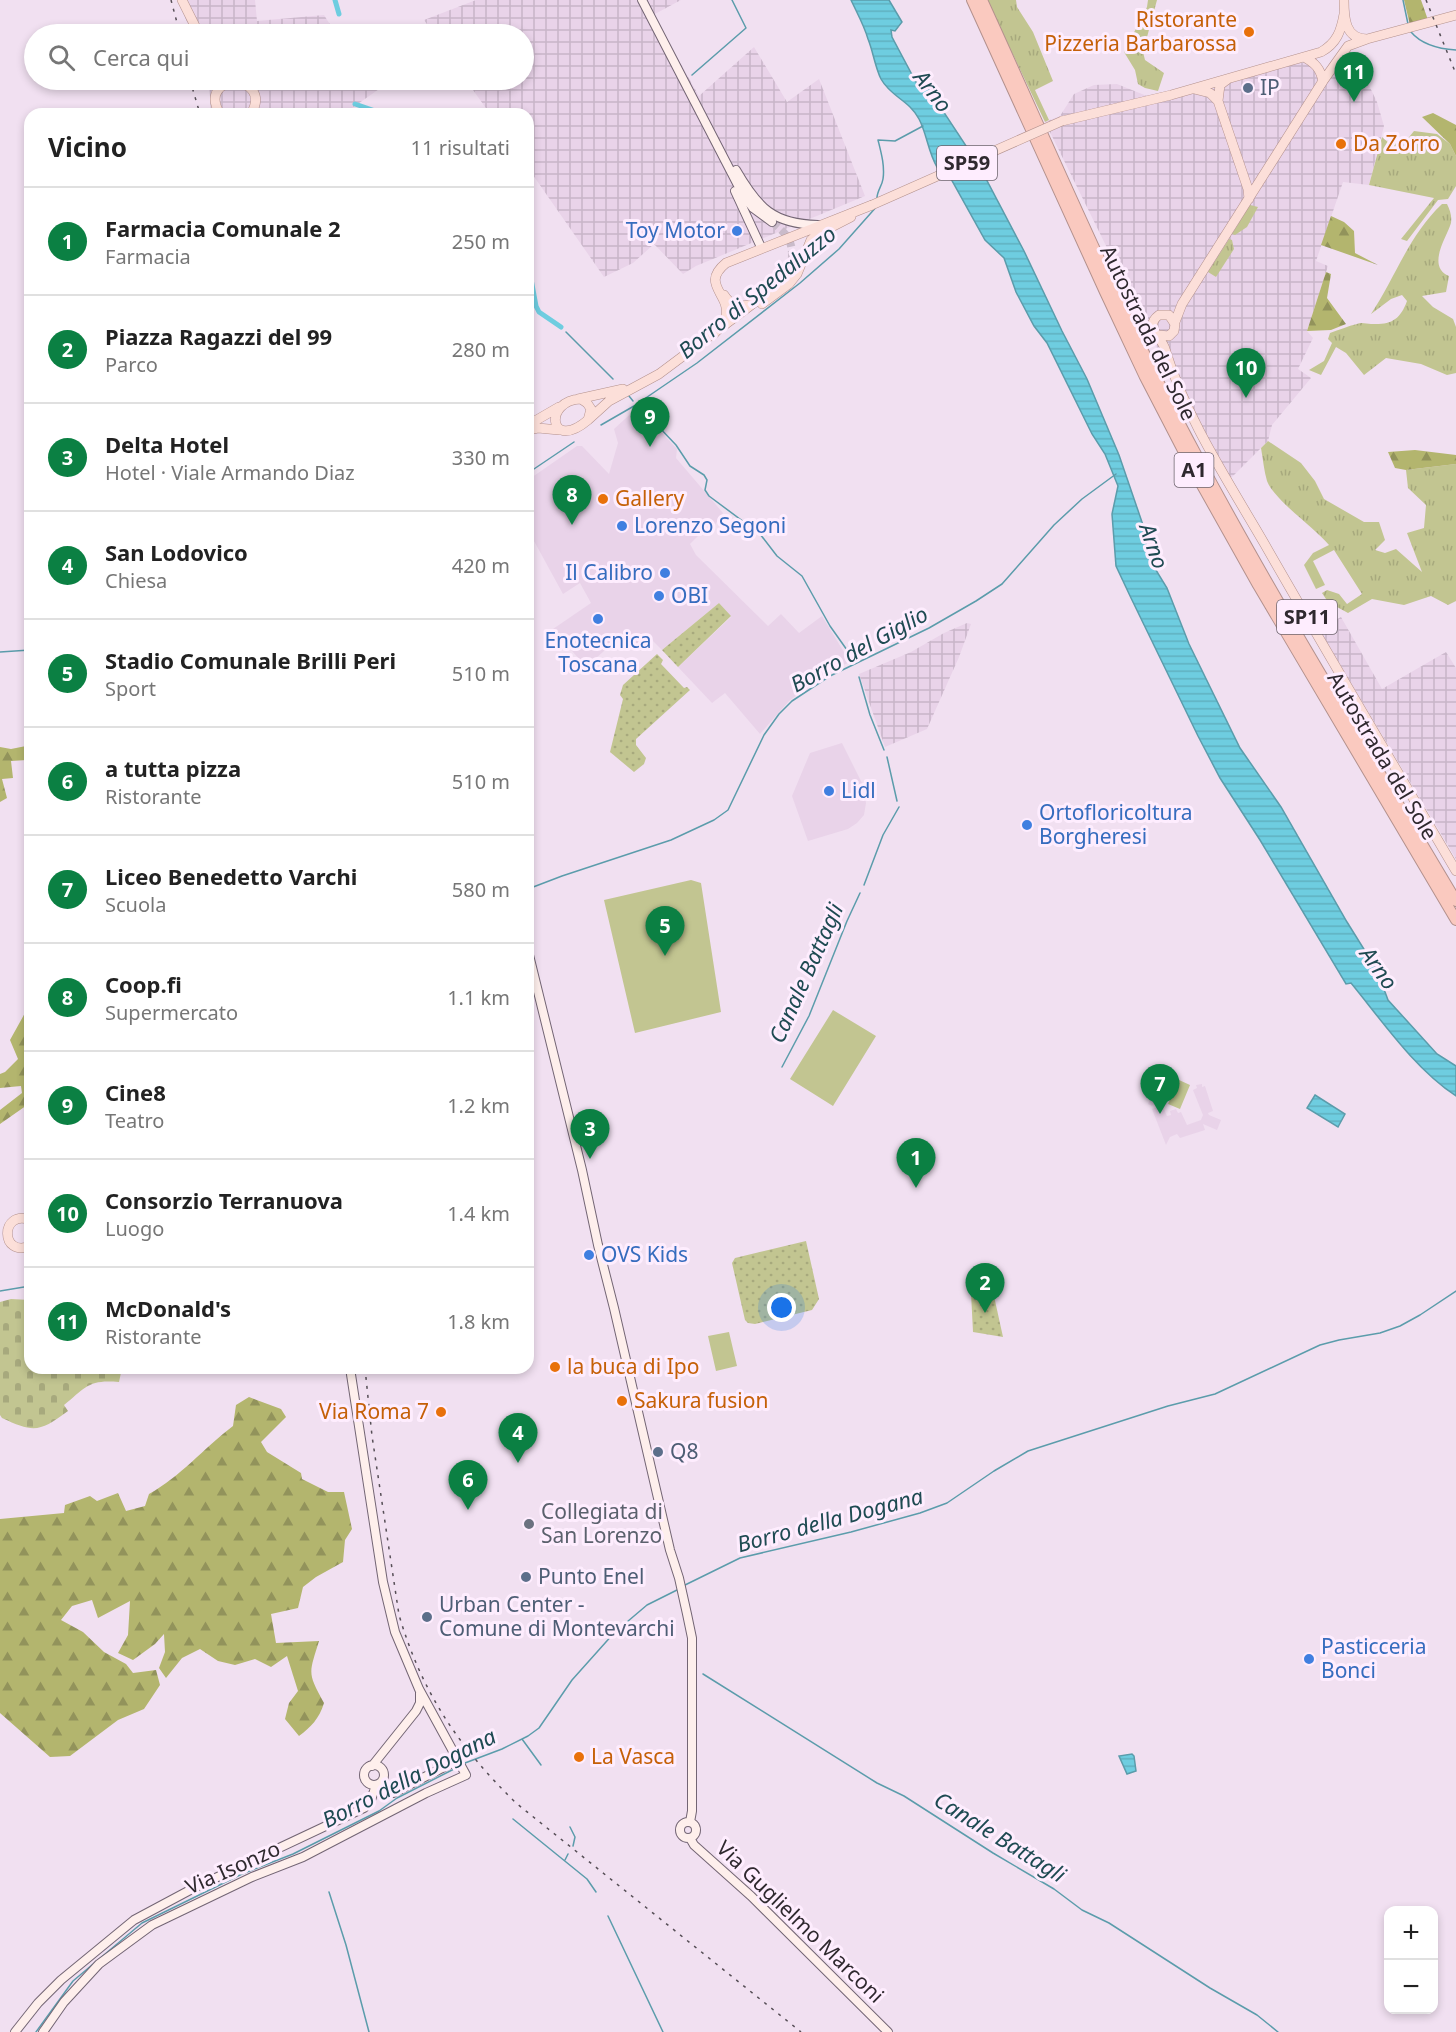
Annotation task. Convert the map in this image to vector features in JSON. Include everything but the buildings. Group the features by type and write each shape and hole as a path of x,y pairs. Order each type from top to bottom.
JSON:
{"highway":[{"name":"Autostrada del Sole","path":"972,0 1145,377 1189,462 1258,585 1456,920"},
{"name":"Autostrada del Sole","path":"982,0 1114,289 1198,457 1266,582 1456,901"}],"main road":[{"path":"182,0 195,24"},
{"path":"1344,0 1346,26 1351,34 1360,39 1367,39"},
{"path":"1194,89 1321,52 1332,45 1340,32 1344,14"},
{"path":"1182,304 1166,314 1159,315 1154,320 1154,330 1158,335 1166,337 1172,333 1182,304 1323,81 1348,46 1456,15"},
{"path":"1304,57 1321,71 1323,81"},
{"path":"1230,78 1220,85 1218,100 1248,189 1249,199"},
{"path":"1194,89 1210,93 1218,100"},
{"name":"SP59","path":"713,336 726,317 726,309 715,282 719,269 726,263 872,205 1062,121 1194,89"},
{"path":"217,108 215,100 218,90"},
{"path":"251,90 255,104 253,108"},
{"path":"1241,169 1252,178 1266,172"},
{"path":"857,213 731,266 724,271 720,282 728,300 733,305 752,310 789,284 797,274 811,240 872,205"},
{"path":"534,429 566,432 574,429 620,394 648,381 713,336 766,294"},
{"path":"1166,314 1175,322"},
{"name":"SP11","path":"1168,357 1169,340 1172,333"},
{"name":"SP11","path":"1158,335 1163,342 1174,379 1203,436 1456,871"},
{"path":"534,422 576,399 648,381"},
{"path":"576,399 585,401 590,406 591,412 588,420"},
{"path":"559,430 555,424 555,418 559,408 564,404"},
{"path":"24,1219 18,1218 4,1227 4,1236 16,1248 24,1247"}],"street":[{"path":"642,0 743,195 753,208 772,222"},
{"path":"717,143 733,164 752,197 761,206 795,224 819,225"},
{"path":"717,143 725,169 759,244"},
{"path":"766,294 784,280 791,268"},
{"name":"Via Guglielmo Marconi","path":"534,975 692,1638 692,1811 690,1822 696,1828 690,1838 694,1845 751,1896 888,2032"},
{"path":"15,2032 38,2003 61,1980 134,1920 192,1888 364,1808 375,1784 383,1779 384,1773 376,1767 368,1768 365,1778 375,1784 385,1790 393,1793 462,1767 419,1689 395,1632 387,1602 351,1374"},
{"path":"376,1767 416,1711 421,1696 419,1689"},
{"path":"416,1711 425,1708 433,1714"},
{"name":"Via Isonzo","path":"43,2032 64,2002 99,1964 152,1925 252,1877 303,1857 426,1793 462,1767"}],"shaded area":[{"path":"178,0 255,0 257,21 324,15 330,24 188,24"},
{"path":"476,0 681,0 653,15 699,96 754,47 787,102 819,79 865,196 696,266 683,274 654,244 633,263 604,277 534,177 534,108 486,108 473,90 534,90 534,24 427,24 424,20"},
{"path":"1294,56 1301,63 1312,64 1320,79 1339,61 1364,75 1377,102 1384,126 1369,185 1343,182 1316,261 1328,266 1307,331 1313,338 1298,369 1311,378 1272,425 1268,441 1224,485 1045,122 1060,116 1074,94 1094,85 1117,84 1147,96 1165,94"},
{"path":"210,90 378,90 352,108 211,108"},
{"path":"638,407 677,449 676,458 723,513 710,532 706,528 690,544 696,555 768,626 781,614 799,633 822,616 850,662 827,672 789,701 760,734 725,693 712,703 678,667 731,617 719,603 662,650 650,638 636,651 622,635 586,667 553,629 591,603 580,583 563,594 534,541 534,476 577,446 582,446 609,474 618,443 614,429"},
{"path":"1341,617 1382,689 1446,652 1456,668 1456,859 1319,629"},
{"path":"967,623 971,624 959,657 927,729 885,747 859,674 911,652"},
{"path":"842,743 864,787 866,803 864,815 848,829 808,841 792,796 810,753"},
{"path":"1202,1084 1202,1087 1205,1086 1213,1111 1208,1113 1209,1115 1221,1120 1217,1130 1203,1124 1205,1130 1180,1138 1177,1134 1170,1137 1166,1145 1152,1109 1157,1105 1148,1104 1152,1095 1162,1100 1160,1105 1167,1116 1171,1115 1170,1111 1176,1109 1178,1113 1181,1112 1187,1125 1201,1120 1203,1115 1193,1090 1197,1088 1196,1085"}],"green space":[{"path":"987,0 1016,0 1017,7 1033,32 1053,81 1035,90 1049,120 1045,122"},
{"path":"1148,0 1157,0 1143,52 1145,60 1164,73 1158,91 1138,84 1135,70 1124,52 1147,7"},
{"path":"1404,0 1421,0 1428,20 1410,25"},
{"path":"1433,113 1456,125 1456,156 1450,144 1422,117"},
{"path":"1414,131 1437,134 1450,144 1456,156 1456,186 1448,199 1438,200 1407,241 1401,239 1434,198 1369,185 1382,137 1390,144 1396,140 1405,142"},
{"path":"1442,204 1447,204 1451,218 1438,259 1442,271 1449,276 1446,292 1422,296 1433,307 1453,319 1456,327 1456,373 1447,375 1421,364 1386,358 1364,375 1346,353 1336,347 1321,375 1309,370 1324,361 1332,343 1328,339 1330,333 1359,323 1378,324 1398,317 1407,301 1402,295 1391,299 1371,314 1420,229"},
{"path":"1250,205 1258,207 1247,227 1235,235 1232,234"},
{"path":"1331,216 1344,222 1354,231 1355,253 1378,265 1321,245"},
{"path":"1229,239 1232,240 1234,249 1216,277 1208,272"},
{"path":"1326,272 1331,274 1327,298 1346,324 1331,330 1307,331"},
{"path":"1268,441 1301,463 1315,481 1324,499 1364,522 1379,522 1385,540 1375,550 1385,553 1396,549 1422,572 1407,533 1424,528 1426,505 1408,488 1406,470 1456,464 1456,601 1448,605 1431,596 1404,605 1372,599 1348,613 1328,602 1322,593 1327,590 1339,594 1347,604 1362,594 1334,550 1313,561 1325,585 1316,589 1304,565 1313,553 1329,545 1271,488 1266,477 1261,448"},
{"path":"1415,450 1456,455 1456,464 1406,470 1395,468 1388,452"},
{"path":"719,603 731,616 678,667 662,650"},
{"path":"657,654 663,660 661,664 684,688 687,687 690,690 636,739 636,745 646,758 644,764 634,772 610,752 623,699 620,695 623,685"},
{"path":"24,746 24,760 11,761 13,778 2,779 7,798 0,802 0,747 11,749"},
{"path":"691,880 701,883 721,1012 635,1033 604,900"},
{"path":"833,1010 876,1036 833,1106 790,1079"},
{"path":"24,1015 24,1107 0,1124 0,1110 22,1093 21,1086 0,1088 0,1074 18,1059 10,1040"},
{"path":"1179,1080 1190,1085 1180,1109 1168,1104"},
{"path":"806,1241 819,1299 812,1310 755,1324 748,1323 745,1320 732,1263 735,1258"},
{"path":"992,1287 1003,1337 973,1332 971,1293"},
{"path":"11,1299 24,1300 24,1374 121,1374 119,1382 101,1382 88,1386 64,1405 68,1411 43,1426 30,1428 2,1418 0,1415 0,1302"},
{"path":"729,1332 737,1366 716,1371 708,1336"},
{"path":"249,1397 281,1409 286,1417 261,1442 267,1452 301,1473 302,1479 328,1492 344,1492 352,1529 345,1540 343,1562 303,1587 298,1608 271,1614 276,1643 319,1641 311,1673 324,1703 320,1714 299,1736 285,1719 289,1703 298,1691 287,1656 271,1667 255,1659 235,1665 218,1661 200,1649 182,1658 166,1678 159,1668 165,1652 164,1634 155,1644 133,1660 118,1653 128,1635 130,1601 98,1618 92,1600 72,1606 61,1620 83,1632 104,1652 126,1664 133,1673 156,1670 160,1685 144,1709 118,1720 70,1756 50,1757 0,1713 0,1519 64,1513 65,1505 90,1496 97,1501 118,1493 126,1511 145,1506 149,1494 182,1471 233,1426 236,1405"}],"water":[{"path":"851,0 889,0 902,22 895,31 891,30 892,37 917,84 918,77 922,79 968,149 979,158 983,173 1087,379 1119,455 1143,525 1151,562 1167,588 1189,644 1240,748 1281,807 1377,970 1388,1000 1437,1054 1456,1066 1456,1096 1426,1072 1387,1029 1351,983 1346,984 1220,778 1116,566 1112,514 1118,486 1105,454 1092,434 1047,343 1034,326 1016,292 1004,258 985,240 951,179 944,169 937,167 922,125 915,113 881,79 864,29"},
{"path":"1315,1095 1345,1114 1338,1127 1307,1108"},
{"path":"1132,1754 1136,1771 1127,1774 1119,1756"}],"waterway":[{"path":"335,0 339,14"},
{"path":"692,75 746,28 732,0"},
{"path":"1403,0 1408,24"},
{"path":"1411,32 1432,46 1456,50"},
{"path":"355,104 367,108"},
{"name":"Borro di Spedaluzzo","path":"877,198 883,174 878,140 895,141 923,126"},
{"name":"Borro di Spedaluzzo","path":"601,425 634,406 697,363 800,283 839,249 878,205"},
{"name":"Canale Battagli","path":"534,295 539,312 561,327"},
{"name":"Canale Battagli","path":"566,332 613,379"},
{"name":"Canale Battagli","path":"629,396 633,401"},
{"name":"Canale Battagli","path":"638,405 676,445 690,466 704,475 707,480 705,490 709,496 760,534 777,556 802,576 830,626 847,650"},
{"name":"Borro di Spedaluzzo","path":"534,469 574,442"},
{"name":"Borro del Giglio","path":"534,887 671,840 714,820 728,810 764,735 792,701 830,676 929,628 1002,584 1054,525 1082,499 1116,474"},
{"name":"Borro di Spedaluzzo","path":"0,652 24,650"},
{"name":"Canale Battagli","path":"859,677 870,715 884,750"},
{"name":"Canale Battagli","path":"887,757 897,801"},
{"name":"Canale Battagli","path":"864,885 883,835 899,807"},
{"name":"Canale Battagli","path":"782,1067 809,1016 860,893"},
{"name":"Borro del Giglio","path":"0,1291 24,1287"},
{"name":"Borro della Dogana","path":"683,1586 740,1558 851,1532 947,1503 1028,1451 1168,1406 1215,1394 1320,1345 1380,1333 1400,1326 1456,1291"},
{"name":"Borro della Dogana","path":"465,1763 502,1749 539,1728 572,1680 614,1633 647,1605 677,1590"},
{"name":"Canale Battagli","path":"703,1674 877,1783 904,1796 1054,1889 1082,1910 1109,1923 1210,1988 1257,2015 1278,2032"},
{"path":"522,1739 541,1765"},
{"name":"Borro della Dogana","path":"36,2032 73,1981 142,1923 242,1874 293,1854 379,1811 397,1798 458,1767"},
{"path":"513,1819 587,1879 596,1892"},
{"path":"570,1827 575,1837 573,1846"},
{"path":"565,1860 568,1854"},
{"path":"329,1892 369,2032"},
{"path":"608,1916 663,2032"}],"tunnel":[{"path":"772,222 790,242 791,268"}],"railway":[{"path":"171,0 177,24"},
{"path":"1426,0 1456,74"},
{"path":"193,90 198,108"},
{"path":"366,1374 372,1436 399,1615 419,1669 444,1717 476,1761 516,1803 801,2032"}],"place":[{"name":"Ristorante Pizzeria Barbarossa","path":"1249,32"},
{"name":"IP","path":"1248,88"},
{"name":"McDonald's","path":"1354,102"},
{"name":"Da Zorro","path":"1341,144"},
{"name":"Toy Motor","path":"737,231"},
{"name":"Consorzio Terranuova","path":"1246,398"},
{"name":"Cine8","path":"650,447"},
{"name":"Gallery","path":"603,499"},
{"name":"Coop.fi","path":"572,525"},
{"name":"Lorenzo Segoni","path":"622,526"},
{"name":"Il Calibro","path":"665,573"},
{"name":"OBI","path":"659,596"},
{"name":"Enotecnica Toscana","path":"598,619"},
{"name":"Lidl","path":"829,791"},
{"name":"Ortofloricoltura Borgheresi","path":"1027,825"},
{"name":"Stadio Comunale Brilli Peri","path":"665,956"},
{"name":"Liceo Benedetto Varchi","path":"1160,1114"},
{"name":"Delta Hotel","path":"590,1159"},
{"name":"Farmacia Comunale 2","path":"916,1188"},
{"name":"OVS Kids","path":"589,1255"},
{"name":"Piazza Ragazzi del 99","path":"985,1313"},
{"name":"la buca di Ipo","path":"555,1367"},
{"name":"Sakura fusion","path":"622,1401"},
{"name":"Via Roma 7","path":"441,1412"},
{"name":"Q8","path":"658,1452"},
{"name":"San Lodovico","path":"518,1463"},
{"name":"a tutta pizza","path":"468,1510"},
{"name":"Collegiata di San Lorenzo","path":"529,1524"},
{"name":"Punto Enel","path":"526,1577"},
{"name":"Urban Center - Comune di Montevarchi","path":"427,1617"},
{"name":"Pasticceria Bonci","path":"1309,1659"},
{"name":"La Vasca","path":"579,1757"}],"water label":[{"name":"Arno","path":"933,91"},
{"name":"Arno","path":"1154,546"},
{"name":"Arno","path":"1379,968"}]}
